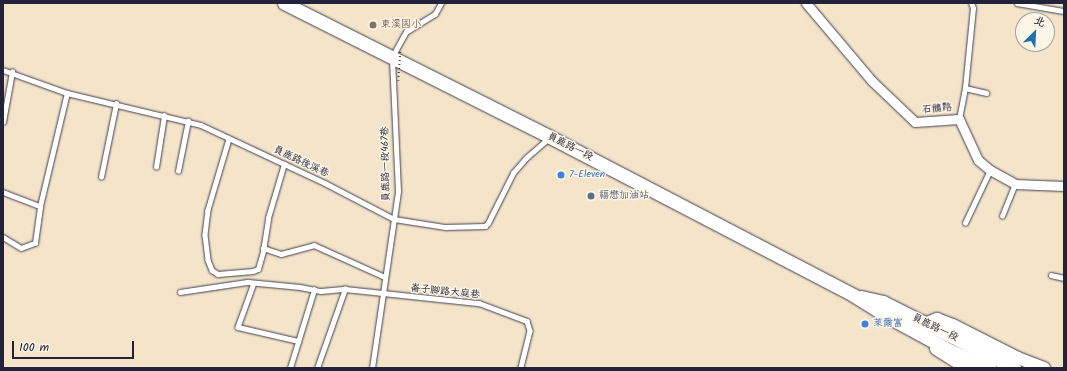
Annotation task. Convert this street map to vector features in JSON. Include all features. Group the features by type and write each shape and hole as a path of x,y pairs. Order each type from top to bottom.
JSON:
{"main road":[{"name":"員鹿路一段","path":"284,3 396,54 550,137 853,295 883,314 923,329 1014,368"},
{"name":"員鹿路一段","path":"923,329 951,351 989,368"}],"street":[{"name":"石鵝路","path":"806,3 872,81 915,122 959,119 978,160 990,170 1015,184 1064,186"},
{"path":"967,368 937,350 923,329 937,319 953,325 1018,358 1044,368"}],"lane":[{"path":"396,54 406,32 436,14 441,3"},
{"path":"959,119 965,88 973,8 971,3"},
{"path":"1017,3 1064,11"},
{"name":"員鹿路一段467巷","path":"382,294 398,191 396,54"},
{"name":"員鹿路後溪巷","path":"3,70 67,93 201,125 284,164 394,219 445,227 485,226 488,223 513,173 526,158 550,137"},
{"path":"3,122 12,72"},
{"path":"965,88 986,93"},
{"path":"3,237 21,248 35,243 40,206 67,93"},
{"path":"101,177 116,104"},
{"path":"156,167 164,116"},
{"path":"178,171 188,121"},
{"path":"229,138 208,210 204,235 208,260 212,270 218,274 253,271 258,268 268,218 284,164"},
{"path":"965,223 990,170"},
{"path":"1002,216 1015,184"},
{"path":"3,192 40,206"},
{"path":"263,248 281,254 314,245 385,277"},
{"path":"1051,275 1064,278"},
{"path":"254,282 238,327 298,341"},
{"name":"崙子腳路大庭巷","path":"180,292 254,282 320,291 345,289 479,303 527,321 530,331 520,368"},
{"path":"317,368 345,289"},
{"path":"290,368 314,290"},
{"path":"372,368 382,294"}],"path":[{"path":"396,54 398,81"}],"place":[{"name":"東溪國小","path":"373,25"},
{"name":"7-Eleven","path":"561,175"},
{"name":"福懋加油站","path":"591,196"},
{"name":"萊爾富","path":"865,324"}]}
